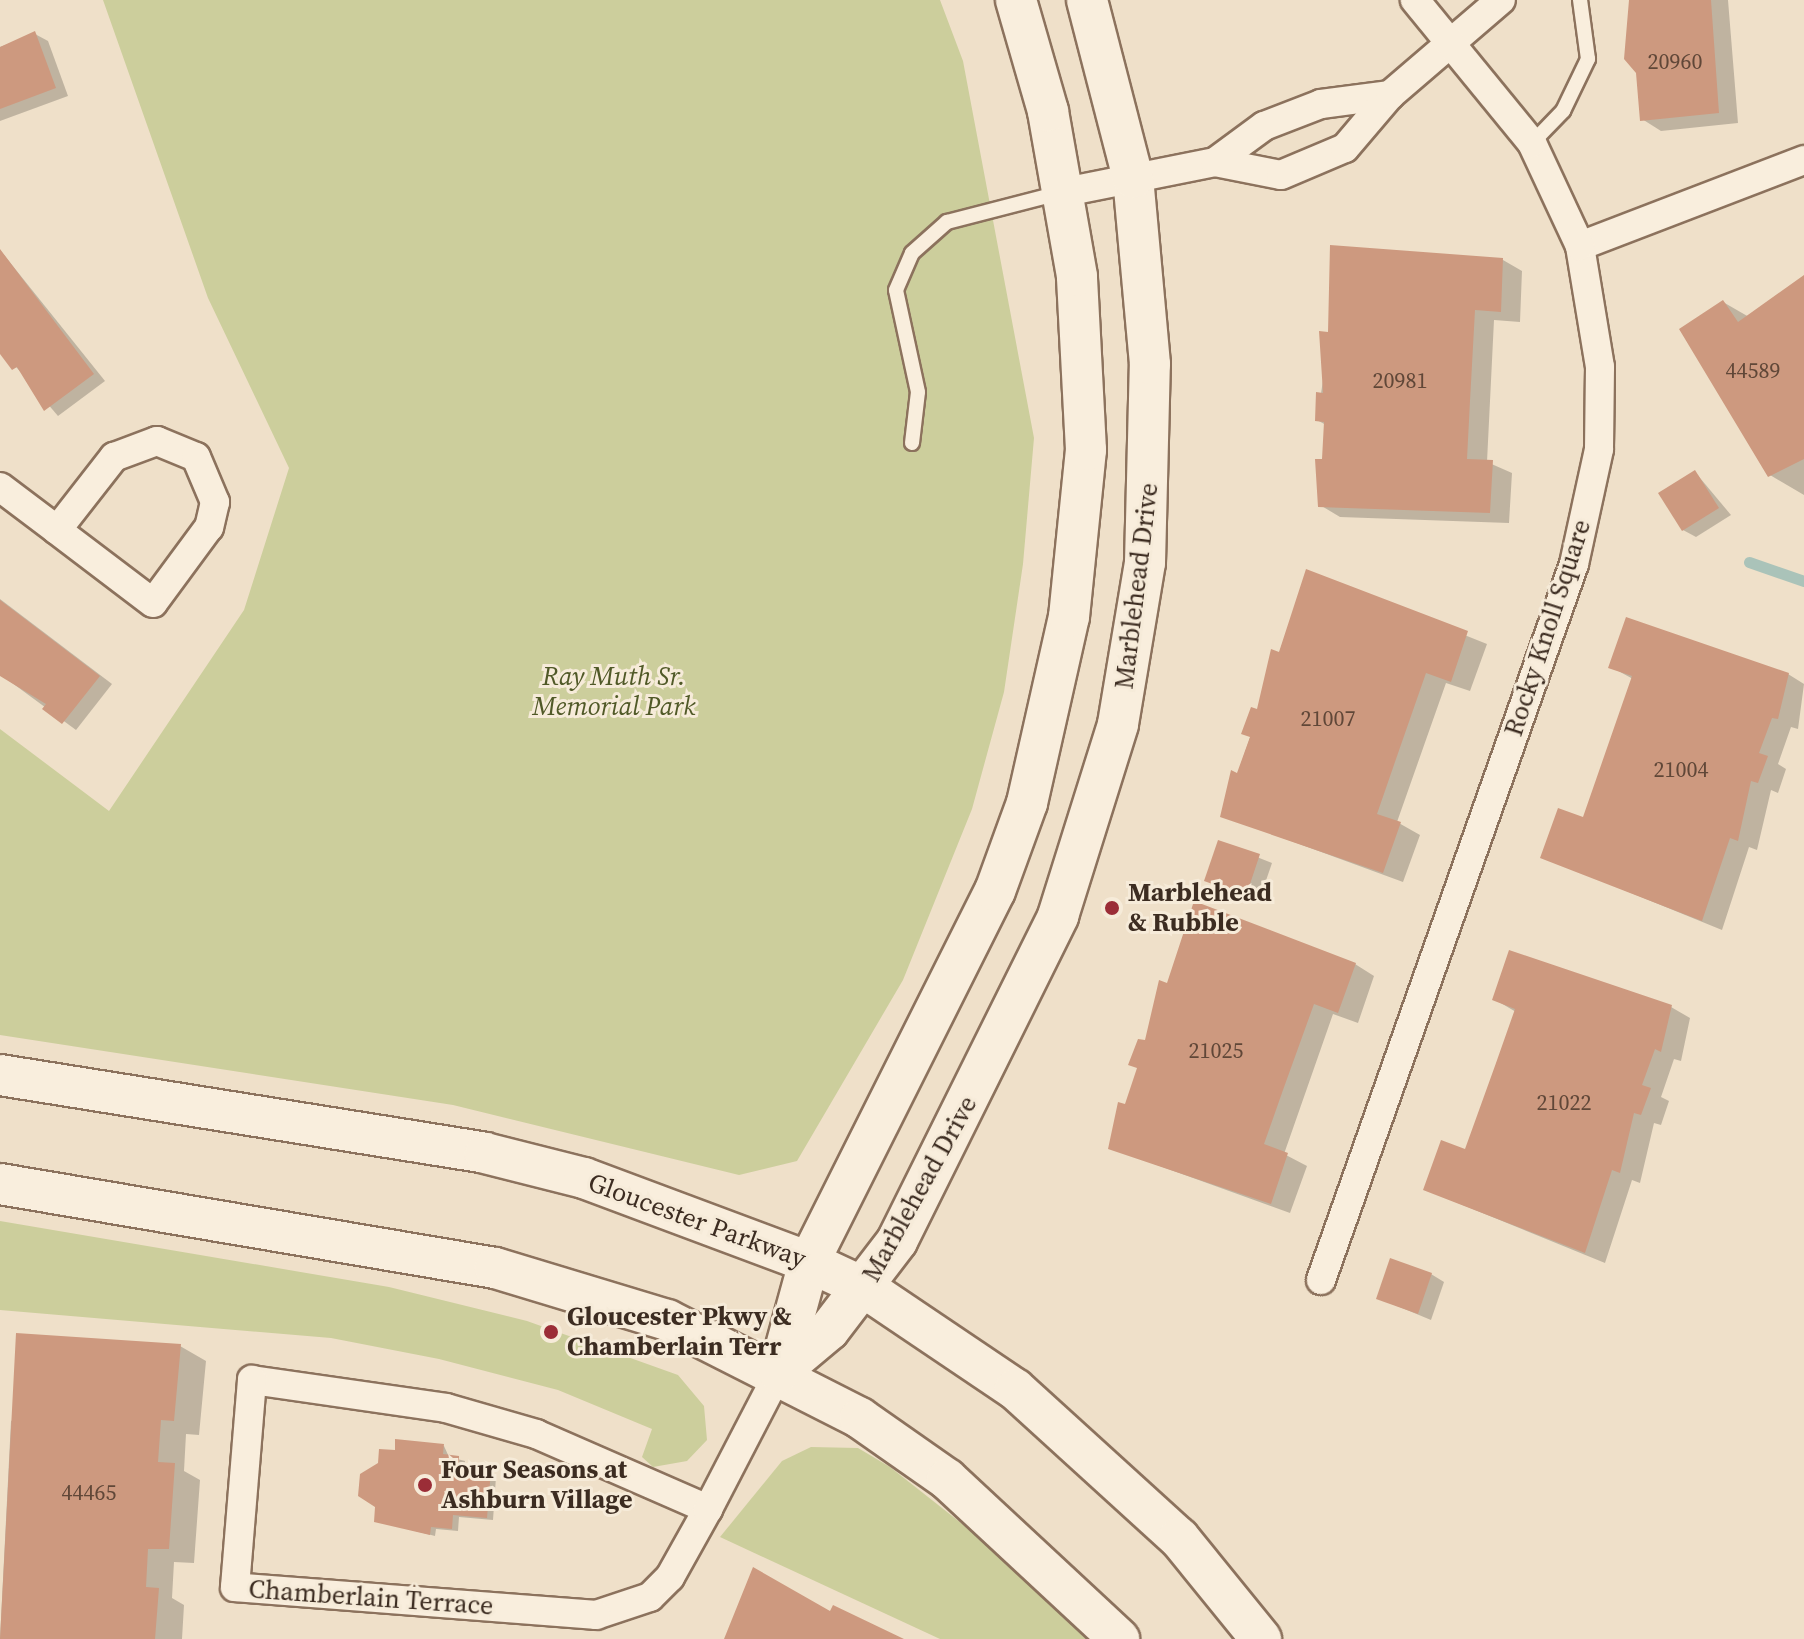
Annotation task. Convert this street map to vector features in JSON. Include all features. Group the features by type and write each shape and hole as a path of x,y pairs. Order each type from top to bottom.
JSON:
{"street":[{"path":"779,1372 809,1262 995,891 1052,709 1086,450 1065,192 1016,0"},
{"name":"Marblehead Drive","path":"779,1372 865,1288 897,1241 1018,1006 1092,823 1118,724 1145,563 1154,450 1133,178 1087,0"},
{"name":"Rocky Knoll Square","path":"1321,1280 1589,505 1601,382 1580,246 1532,143 1454,42 1415,0"},
{"path":"1065,192 1215,162 1281,175 1345,148 1390,95 1501,0"},
{"path":"1215,162 1264,126 1321,104 1390,95"},
{"path":"1580,246 1804,160"},
{"path":"0,487 153,603 209,527 210,478 176,445 134,445 114,457 57,530"},
{"name":"Gloucester Parkway","path":"0,1075 485,1153 584,1178 809,1262 865,1288 1015,1389 1098,1458 1179,1538 1261,1639"},
{"path":"0,1184 495,1268 667,1320 779,1372 947,1479 1119,1639"},
{"name":"Chamberlain Terrace","path":"708,1509 536,1434 446,1408 252,1380 235,1587 596,1615 650,1597 670,1577 708,1509 779,1372"}],"lane":[{"path":"1532,143 1563,111 1588,59 1580,0"},
{"path":"912,443 918,392 896,290 912,253 947,222 1065,192"}],"green space":[{"name":"Ray Muth Sr. Memorial Park","path":"103,0 940,0 963,61 1034,438 1023,564 1004,692 972,809 903,980 797,1161 739,1175 453,1105 0,1035 0,729 109,811 244,610 289,468 208,298"},
{"path":"0,1221 389,1287 527,1321 678,1375 704,1406 707,1440 687,1461 653,1467 642,1457 652,1429 558,1390 439,1359 331,1338 0,1310"},
{"path":"811,1447 858,1448 890,1467 1027,1575 1089,1639 940,1639 720,1537 782,1461"}],"building":[{"path":"1629,0 1711,0 1719,113 1640,121 1636,73 1624,59"},
{"path":"35,31 56,88 0,109 0,47"},
{"path":"1330,245 1503,258 1501,312 1475,310 1467,459 1493,460 1490,513 1318,507 1315,459 1322,459 1324,422 1315,421 1316,392 1323,393 1319,331 1328,332"},
{"path":"0,249 94,374 44,411 17,367 12,370 0,354"},
{"path":"1804,275 1804,459 1768,477 1679,329 1723,300 1738,322"},
{"path":"1695,470 1719,508 1682,531 1658,493"},
{"path":"1306,569 1468,631 1451,682 1426,673 1377,814 1401,822 1383,873 1220,817 1231,770 1237,773 1250,737 1241,734 1251,707 1257,709 1271,649 1279,652"},
{"path":"0,600 100,676 62,724 42,709 46,704 0,676"},
{"path":"1626,617 1789,673 1778,719 1772,718 1759,753 1768,756 1758,783 1751,781 1738,841 1730,838 1702,921 1540,858 1558,808 1583,817 1632,676 1608,668"},
{"path":"1218,840 1260,854 1246,896 1204,881"},
{"path":"1194,901 1356,963 1338,1013 1314,1004 1283,1090 1264,1144 1288,1153 1271,1204 1108,1149 1118,1102 1125,1104 1137,1068 1128,1065 1138,1039 1145,1040 1159,980 1167,983"},
{"path":"1509,950 1672,1005 1661,1052 1655,1049 1642,1085 1651,1088 1641,1115 1634,1113 1620,1173 1612,1170 1585,1253 1423,1190 1441,1140 1465,1149 1496,1063 1515,1009 1492,1000"},
{"path":"1390,1258 1432,1273 1418,1314 1376,1299"},
{"path":"16,1333 181,1344 174,1421 161,1420 158,1462 175,1463 169,1549 148,1549 146,1587 159,1588 155,1639 0,1639"},
{"name":"Four Seasons at Ashburn Village","path":"395,1439 444,1444 443,1454 459,1456 459,1469 491,1471 487,1518 453,1515 452,1529 431,1527 430,1535 374,1522 375,1507 358,1496 360,1474 378,1463 379,1449 395,1450"},
{"path":"753,1567 830,1611 833,1605 904,1639 724,1639"}],"waterway":[{"path":"1749,562 1804,581"}],"place":[{"name":"Marblehead & Rubble","path":"1112,908"},
{"name":"Gloucester Pkwy & Chamberlain Terr","path":"551,1332"},
{"name":"Four Seasons at Ashburn Village","path":"425,1485"}]}
